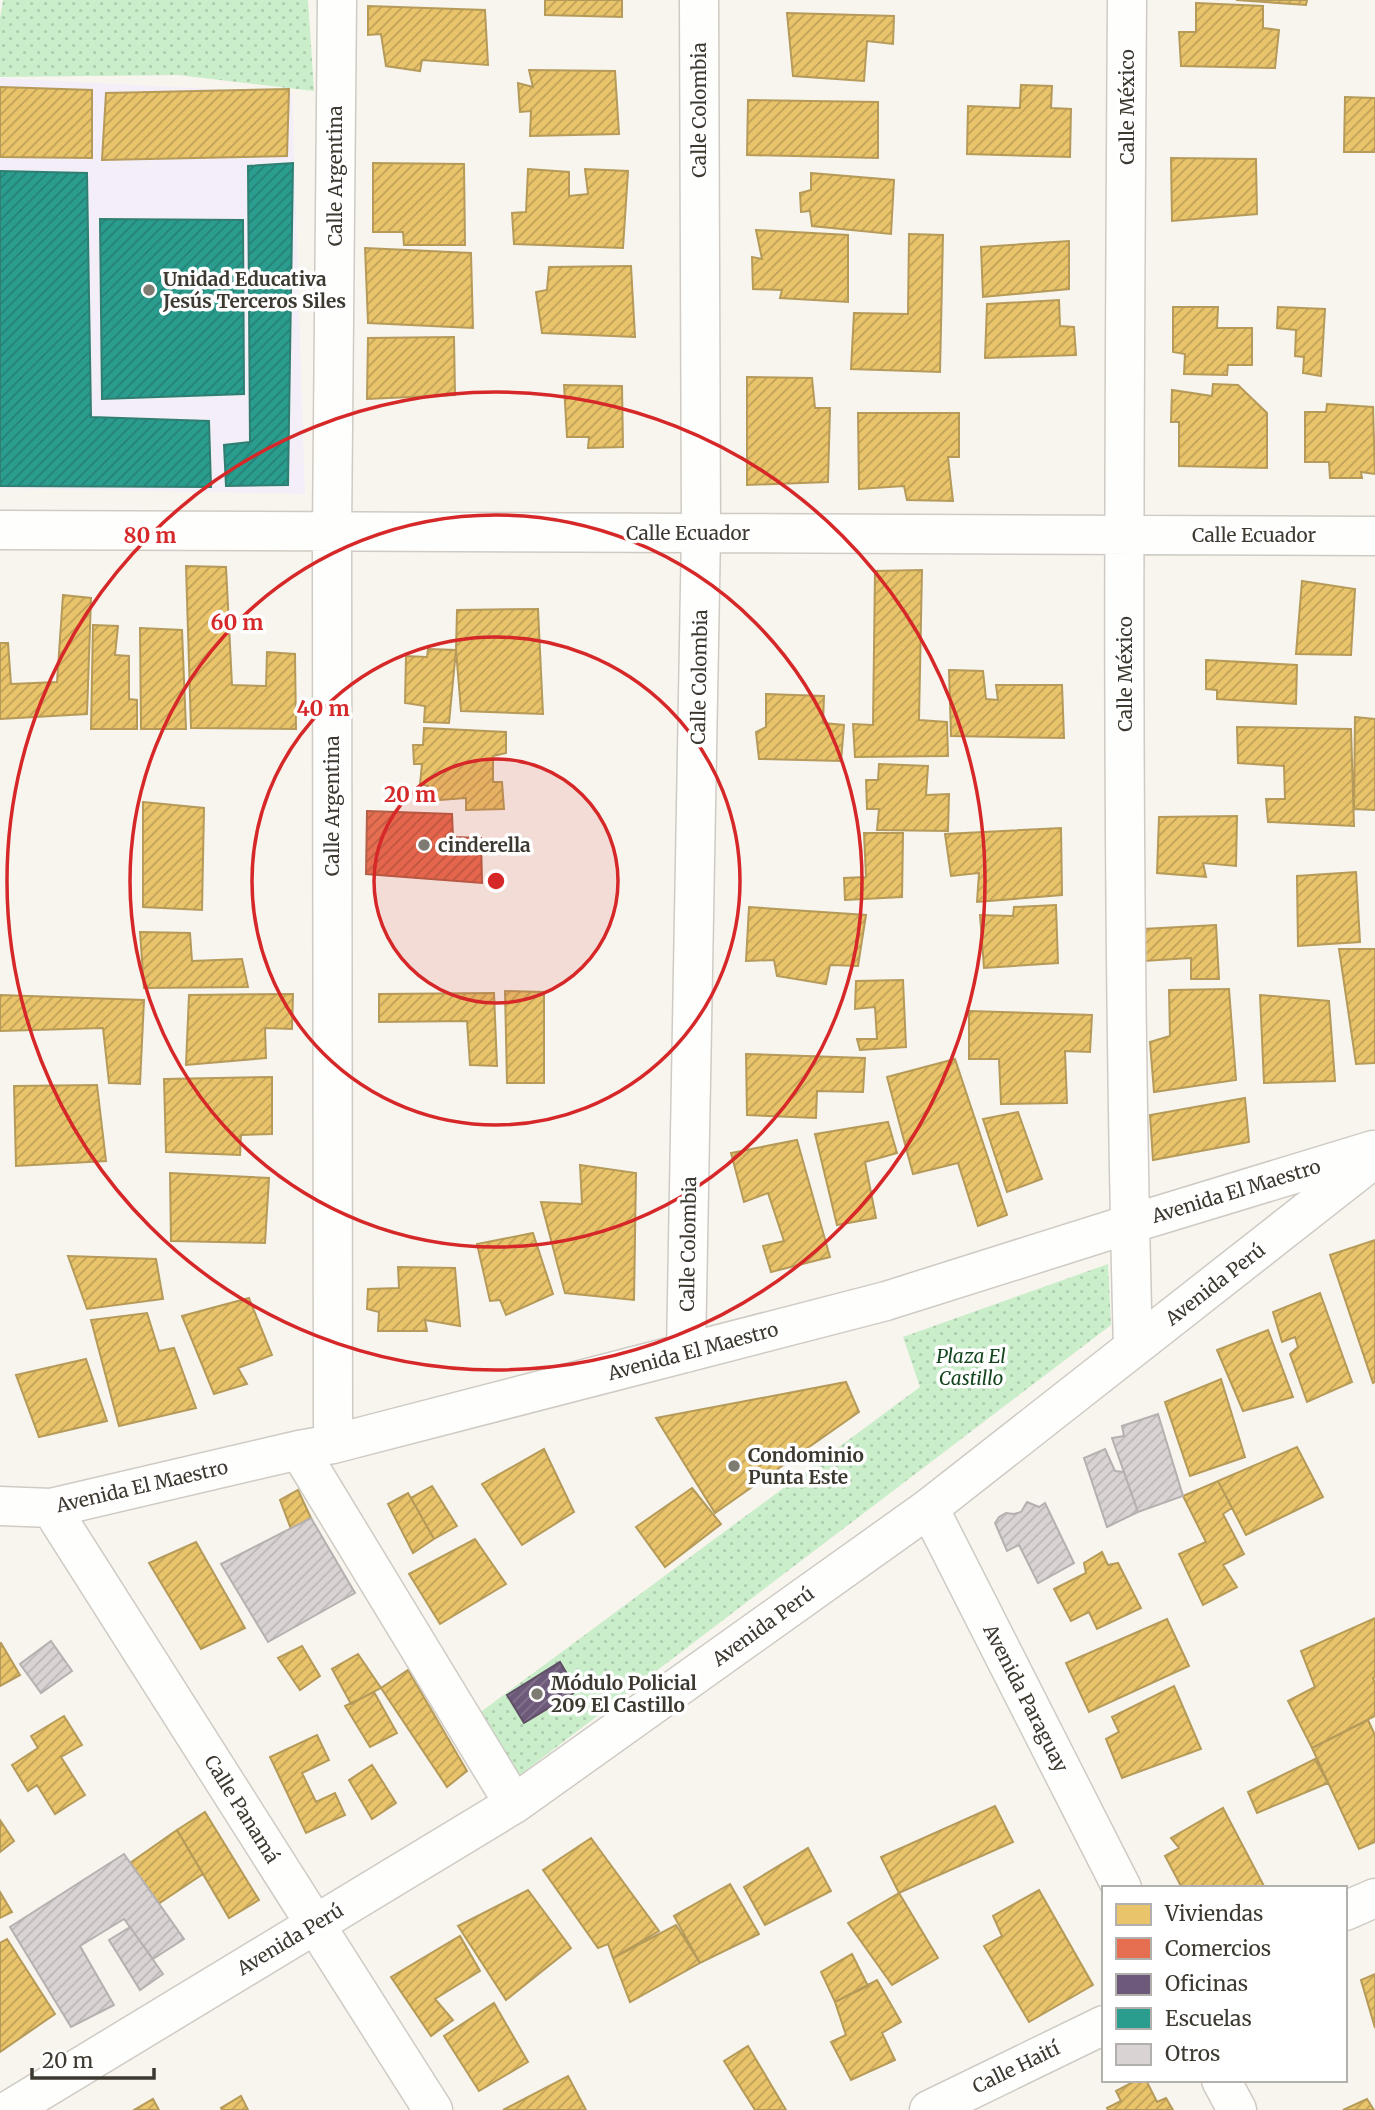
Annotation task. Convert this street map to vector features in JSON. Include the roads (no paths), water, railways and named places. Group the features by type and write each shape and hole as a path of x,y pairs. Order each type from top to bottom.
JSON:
{"street":[{"name":"Calle Argentina","path":"316,1447 332,532 337,0"},
{"name":"Calle Colombia","path":"686,1353 701,533 699,0"},
{"name":"Calle México","path":"1127,0 1124,535 1133,1348"},
{"name":"Calle Ecuador","path":"0,530 1375,536"},
{"name":"Avenida El Maestro","path":"0,1506 51,1508 316,1447 686,1353 886,1301 1375,1149"},
{"name":"Avenida Perú","path":"9,2110 514,1804 929,1508 1375,1158"},
{"path":"316,1447 514,1804"},
{"name":"Calle Panamá","path":"51,1508 433,2110"},
{"name":"Avenida Paraguay","path":"929,1508 1121,1886"},
{"path":"1347,1911 1375,1898"},
{"name":"Calle Haití","path":"929,2110 1102,2026"},
{"path":"1222,2082 1237,2110"}],"place":[{"name":"Unidad Educativa Jesús Terceros Siles","path":"149,290"},
{"name":"cinderella","path":"424,845"},
{"name":"Condominio Punta Este","path":"734,1466"},
{"name":"Módulo Policial 209 El Castillo","path":"537,1694"}],"park label":[{"name":"Plaza El Castillo","path":"971,1367"}]}
